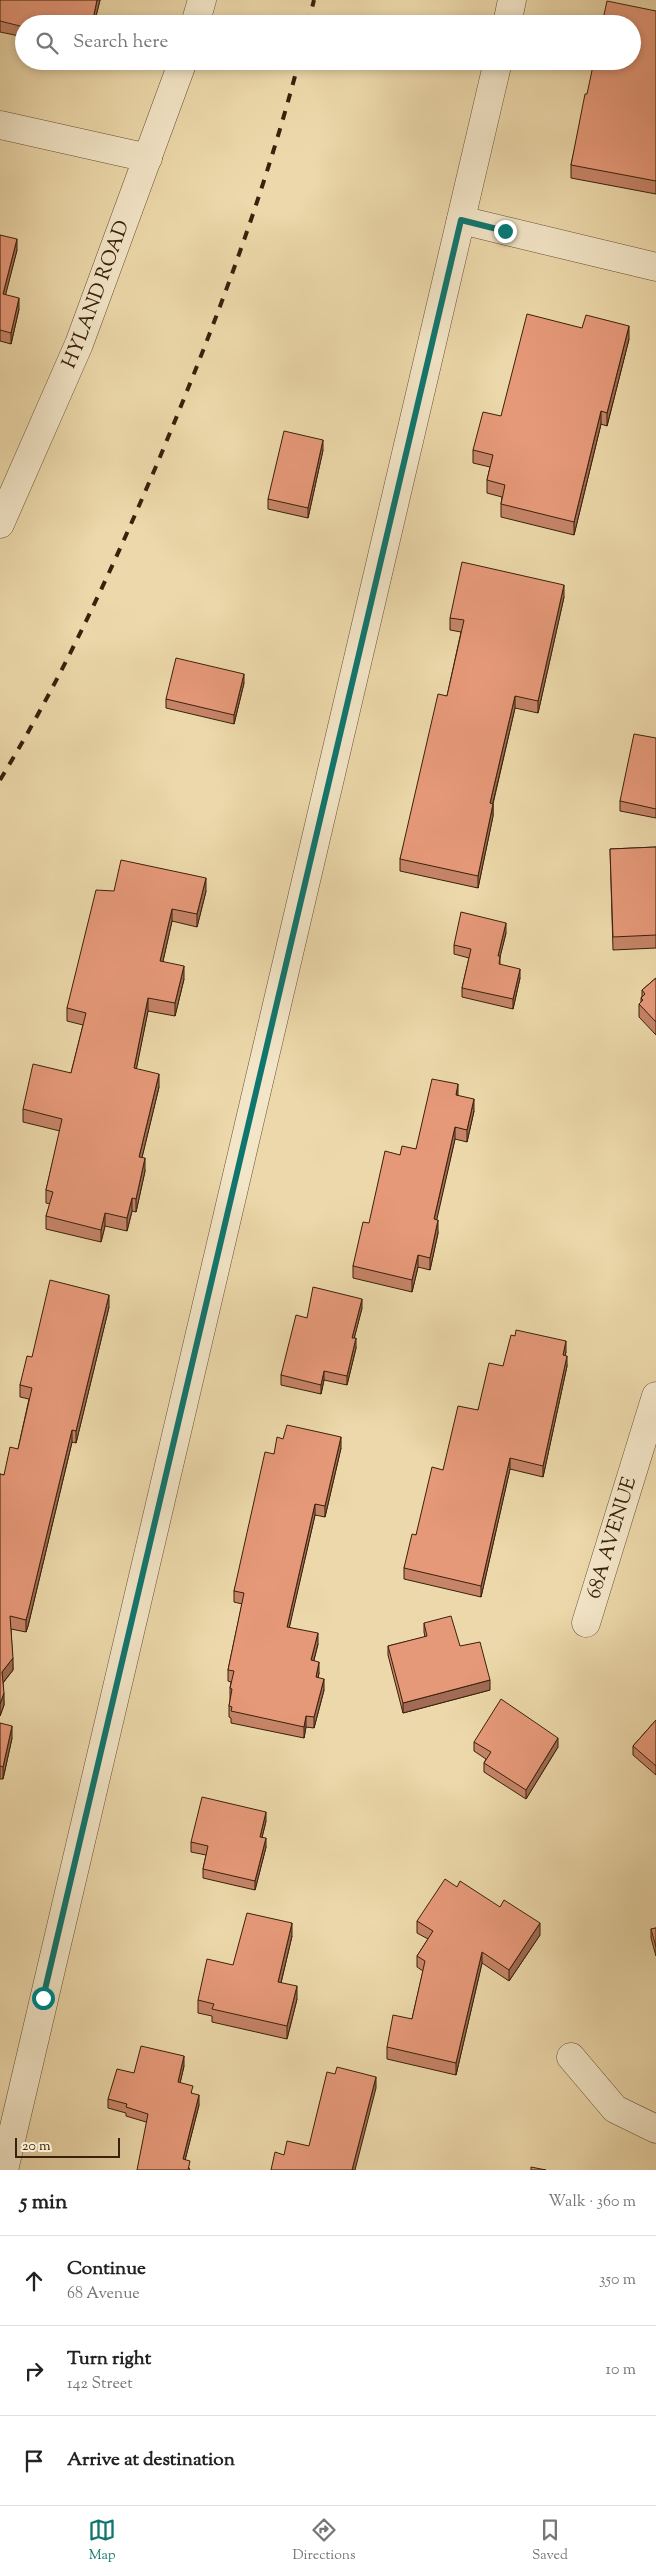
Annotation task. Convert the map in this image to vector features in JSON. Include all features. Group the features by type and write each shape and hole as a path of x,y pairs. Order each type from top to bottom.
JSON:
{"street":[{"path":"198,15 202,0"},
{"path":"509,15 512,0"},
{"name":"HYLAND ROAD","path":"0,524 79,344 180,70"},
{"path":"4,2170 496,70"},
{"path":"0,125 148,158"},
{"path":"461,220 656,268"},
{"name":"68A AVENUE","path":"586,1624 656,1396"},
{"path":"571,2057 615,2109 656,2129"}],"building":[{"path":"0,0 97,0 94,15 15,15 15,25 0,21"},
{"path":"607,1 656,11 656,181 571,165 585,94 587,94 592,70 641,70 641,15 604,15"},
{"path":"0,235 17,239 3,294 19,298 11,333 0,330"},
{"path":"527,314 582,328 586,315 629,326 607,413 601,411 574,522 501,504 505,485 487,480 493,455 473,450 483,412 501,416"},
{"path":"284,431 323,440 308,508 268,499"},
{"path":"462,562 564,585 538,701 515,696 490,803 493,804 478,876 400,859 438,694 447,696 464,620 450,618"},
{"path":"176,658 244,674 234,715 166,699"},
{"path":"634,734 656,738 656,809 620,801"},
{"path":"656,847 656,935 613,937 610,849"},
{"path":"121,860 206,878 197,914 172,909 160,961 184,966 175,1003 148,998 134,1068 159,1074 139,1157 145,1158 136,1199 132,1198 127,1218 105,1213 101,1230 46,1216 53,1192 46,1190 62,1119 23,1109 33,1064 71,1073 86,1013 67,1008 96,890 114,891"},
{"path":"461,912 506,923 498,956 500,956 499,964 520,969 513,999 462,988 471,949 454,945"},
{"path":"656,978 656,1022 639,1004 645,994 642,990"},
{"path":"432,1079 458,1084 456,1095 474,1099 467,1130 455,1127 434,1219 438,1220 430,1258 418,1255 412,1280 353,1266 363,1222 369,1223 385,1151 400,1155 402,1146 416,1149"},
{"path":"50,1280 109,1295 76,1431 72,1430 26,1620 10,1616 13,1658 2,1672 4,1693 0,1704 0,1474 4,1475 10,1447 18,1449 32,1388 20,1385 27,1356 32,1357"},
{"path":"313,1287 362,1299 352,1338 356,1338 347,1376 324,1371 321,1385 281,1375 296,1315 307,1318"},
{"path":"516,1330 566,1341 563,1355 567,1356 543,1466 510,1458 481,1586 404,1568 412,1534 416,1535 432,1467 443,1470 458,1406 478,1410 489,1363 503,1366 511,1335 515,1336"},
{"path":"287,1425 341,1437 325,1506 315,1504 287,1627 318,1633 311,1660 319,1662 316,1677 324,1679 314,1717 306,1716 304,1727 231,1711 232,1707 229,1706 232,1689 230,1688 234,1671 228,1670 244,1593 234,1591 265,1452 274,1454 277,1437 283,1439"},
{"path":"451,1616 460,1646 480,1642 490,1680 403,1703 388,1646 427,1636 424,1623"},
{"path":"501,1699 558,1738 526,1790 484,1763 491,1752 474,1742"},
{"path":"656,1720 656,1766 633,1746"},
{"path":"0,1723 12,1726 3,1767 0,1766"},
{"path":"202,1797 266,1812 260,1837 266,1838 255,1881 203,1869 208,1846 191,1842"},
{"path":"445,1879 457,1887 460,1881 500,1907 504,1900 540,1923 509,1970 482,1952 456,2063 387,2047 393,2015 412,2019 425,1961 417,1956 433,1931 417,1921"},
{"path":"247,1913 292,1923 278,1982 297,1986 287,2026 212,2009 214,2004 198,2000 207,1959 233,1965"},
{"path":"656,1928 656,1947 651,1929"},
{"path":"141,2046 184,2056 178,2082 193,2086 191,2093 199,2095 183,2159 190,2161 188,2170 137,2170 148,2114 126,2107 127,2104 108,2099 117,2069 134,2073"},
{"path":"337,2067 376,2077 352,2170 271,2170 275,2152 284,2155 287,2141 309,2146 327,2072 335,2074"},
{"path":"531,2167 546,2170 531,2170"}],"railway":[{"path":"310,15 314,0"},
{"path":"0,780 44,704 84,625 122,545 157,464 217,315 253,215 297,70"}],"route":[{"path":"43,1998 461,220 505,231"}]}
